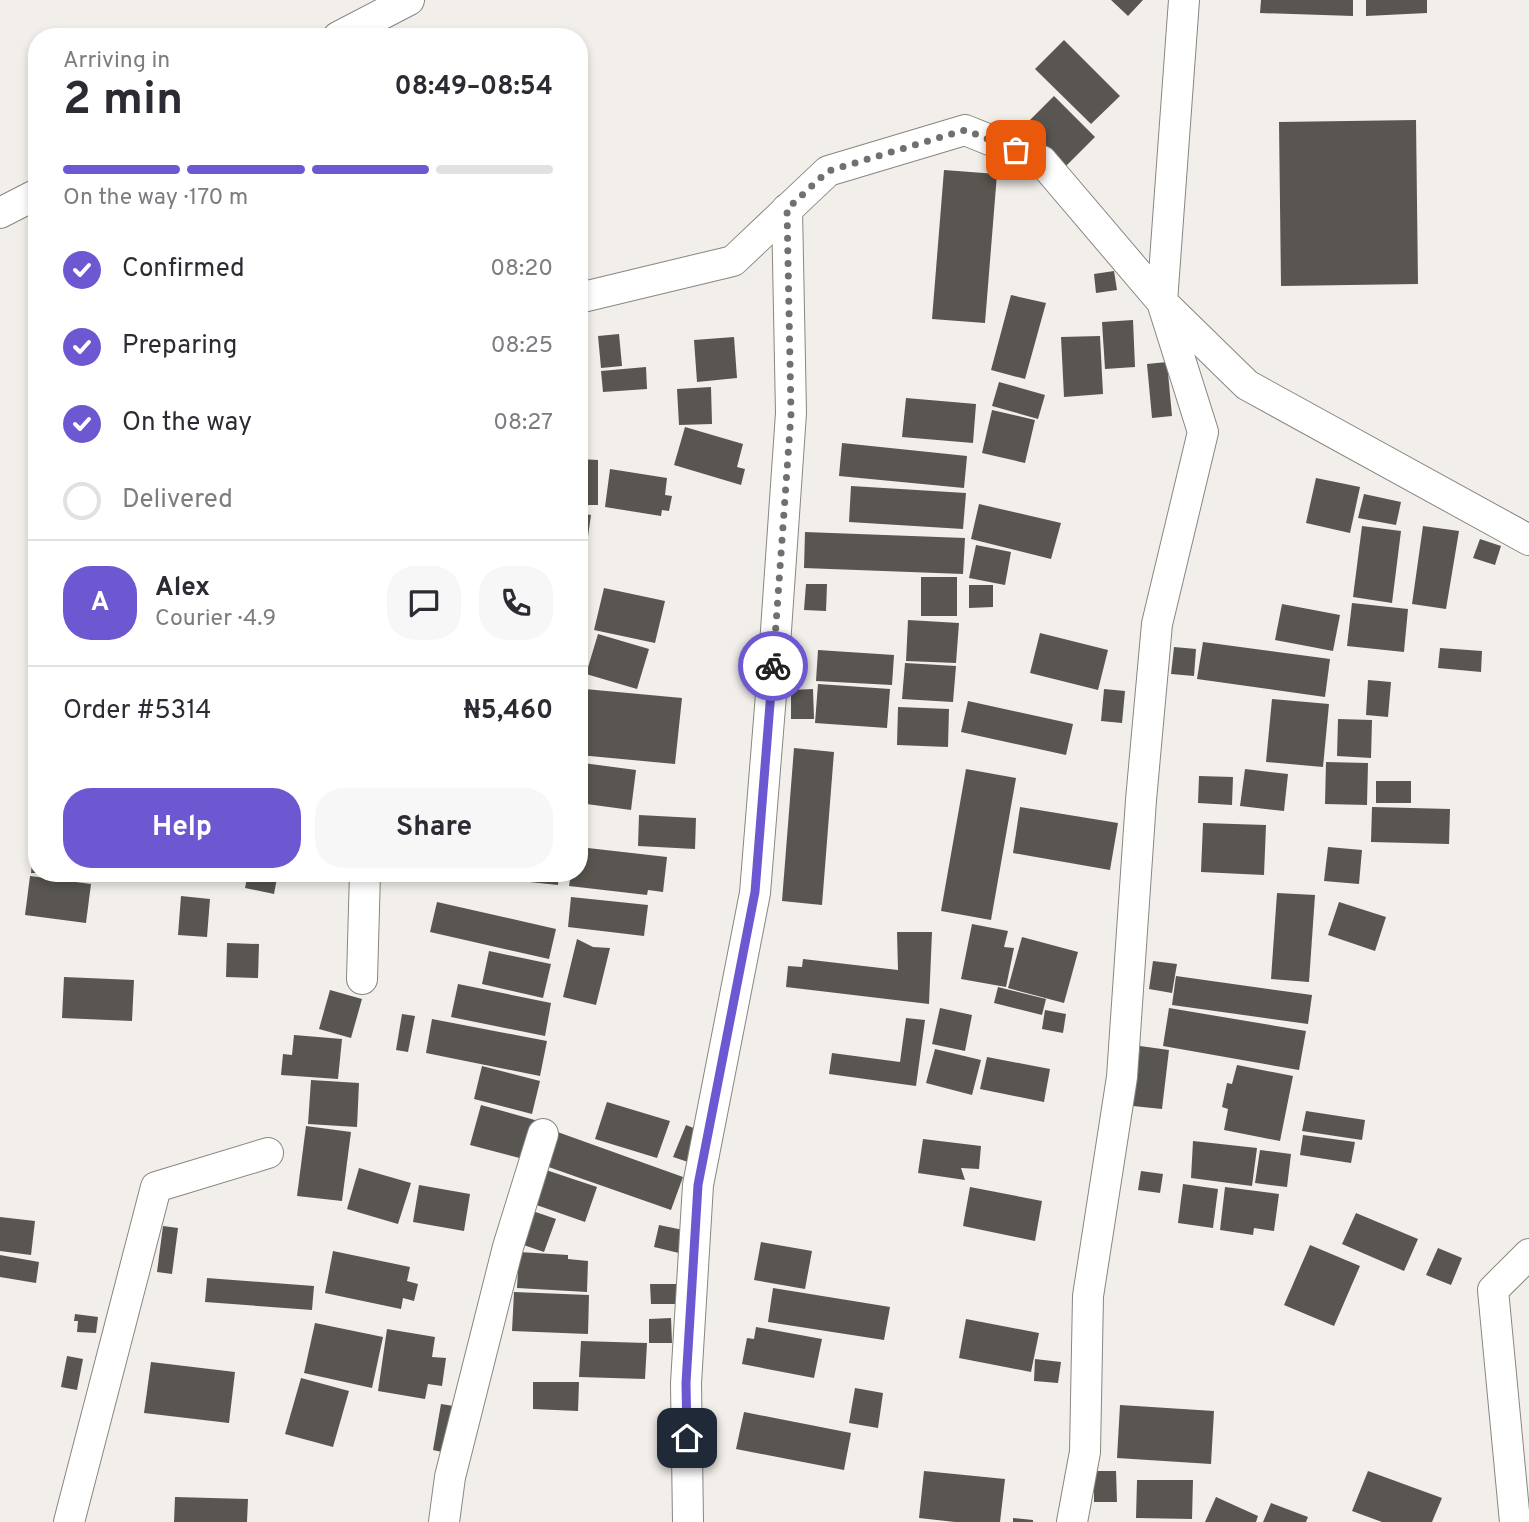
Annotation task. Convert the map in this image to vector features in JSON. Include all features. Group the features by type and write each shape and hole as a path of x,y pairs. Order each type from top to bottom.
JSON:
{"street":[{"path":"355,28 409,0"},
{"path":"1072,1522 1085,1452 1088,1296 1122,1077 1141,800 1157,624 1203,432 1162,302 1184,0"},
{"path":"588,296 733,261 828,171 965,130 1042,160 1162,302 1247,385 1529,540"},
{"path":"0,213 28,199"},
{"path":"688,1522 686,1383 698,1185 755,892 775,645 791,414 787,209"},
{"path":"362,979 365,882"},
{"path":"444,1522 450,1477 501,1274 543,1134"},
{"path":"69,1522 156,1187 268,1153"},
{"path":"1515,1522 1493,1290 1529,1254"}],"building":[{"path":"1111,0 1143,0 1128,16"},
{"path":"1261,0 1353,0 1353,16 1260,13"},
{"path":"1366,0 1427,0 1427,13 1366,16"},
{"path":"1064,40 1120,96 1091,124 1035,69"},
{"path":"1054,96 1095,137 1065,167 1024,126"},
{"path":"1416,120 1418,284 1281,286 1279,122"},
{"path":"944,170 997,174 985,323 932,319"},
{"path":"1114,271 1117,290 1096,293 1094,274"},
{"path":"1011,295 1046,303 1025,379 991,370"},
{"path":"1133,320 1135,367 1105,369 1102,322"},
{"path":"619,334 622,366 601,368 598,336"},
{"path":"1100,336 1103,394 1064,397 1061,337"},
{"path":"734,337 737,378 697,382 694,340"},
{"path":"1167,362 1172,416 1152,418 1147,364"},
{"path":"646,367 647,389 603,392 601,371"},
{"path":"999,382 1045,395 1038,419 992,406"},
{"path":"711,387 712,424 679,425 677,389"},
{"path":"906,398 976,404 973,443 902,437"},
{"path":"992,410 1035,420 1025,463 982,453"},
{"path":"685,427 743,444 737,467 745,469 741,485 674,465"},
{"path":"842,443 967,456 964,488 839,476"},
{"path":"588,459 598,460 598,505 588,505"},
{"path":"610,469 667,478 665,495 672,496 669,511 662,510 661,516 605,507"},
{"path":"1316,478 1360,487 1350,533 1306,523"},
{"path":"851,486 966,493 963,529 849,522"},
{"path":"1364,494 1401,502 1396,525 1358,518"},
{"path":"979,504 1061,523 1051,559 971,539"},
{"path":"588,514 591,515 588,536"},
{"path":"1362,526 1401,531 1392,603 1353,597"},
{"path":"1423,526 1459,531 1446,609 1412,604"},
{"path":"805,532 965,538 963,574 804,568"},
{"path":"1480,539 1501,546 1495,565 1473,558"},
{"path":"976,545 1011,552 1005,585 969,578"},
{"path":"921,577 957,577 957,616 921,616"},
{"path":"806,584 827,584 826,611 804,610"},
{"path":"969,585 993,585 993,607 969,608"},
{"path":"604,588 665,601 655,643 594,630"},
{"path":"1352,603 1408,609 1404,652 1347,646"},
{"path":"1282,604 1340,615 1333,651 1275,640"},
{"path":"908,620 959,623 956,663 906,661"},
{"path":"1040,633 1108,650 1098,690 1030,673"},
{"path":"598,634 649,649 637,689 588,675"},
{"path":"1203,642 1330,659 1325,697 1197,679"},
{"path":"1174,647 1196,649 1194,676 1171,674"},
{"path":"1440,648 1482,651 1481,672 1438,668"},
{"path":"818,650 894,655 892,685 816,681"},
{"path":"905,663 956,666 953,702 902,699"},
{"path":"1368,680 1391,682 1388,717 1366,715"},
{"path":"818,684 890,689 887,728 815,723"},
{"path":"588,689 682,698 675,764 588,756"},
{"path":"813,689 814,719 791,719 791,690"},
{"path":"1104,689 1125,691 1122,723 1101,721"},
{"path":"1272,699 1329,704 1323,767 1266,762"},
{"path":"968,701 1073,724 1066,755 961,732"},
{"path":"898,707 949,709 948,747 897,745"},
{"path":"1338,719 1372,720 1371,758 1337,756"},
{"path":"794,748 834,752 822,905 782,901"},
{"path":"1326,762 1368,763 1367,805 1325,804"},
{"path":"588,764 636,770 631,810 588,804"},
{"path":"966,769 1016,778 991,920 941,911"},
{"path":"1245,769 1288,774 1284,811 1240,806"},
{"path":"1199,776 1233,777 1232,805 1198,803"},
{"path":"1376,781 1411,781 1411,803 1376,803"},
{"path":"1020,807 1118,823 1110,870 1013,853"},
{"path":"1372,807 1450,809 1449,844 1371,842"},
{"path":"639,815 696,818 695,849 638,846"},
{"path":"1203,823 1266,825 1264,875 1201,872"},
{"path":"1328,847 1362,850 1359,884 1324,881"},
{"path":"588,848 667,857 663,892 648,890 647,895 569,886 570,882 588,882"},
{"path":"29,882 91,884 86,923 25,915"},
{"path":"246,882 276,882 274,894 245,888"},
{"path":"529,882 558,882 558,885"},
{"path":"1277,893 1315,895 1309,982 1271,979"},
{"path":"181,896 210,899 207,937 178,935"},
{"path":"571,897 648,905 644,936 568,927"},
{"path":"437,902 556,929 549,959 430,932"},
{"path":"1339,902 1386,917 1375,951 1328,935"},
{"path":"972,924 1008,931 1004,947 1014,948 1006,987 961,979"},
{"path":"897,932 932,932 929,1004 786,987 788,966 802,967 803,959 898,970"},
{"path":"1022,937 1078,952 1064,1003 1008,988"},
{"path":"577,939 593,947 610,948 596,1005 563,997"},
{"path":"227,943 259,944 258,978 226,977"},
{"path":"489,951 551,964 543,998 482,984"},
{"path":"1153,961 1177,964 1172,993 1149,989"},
{"path":"1176,976 1312,995 1308,1024 1172,1005"},
{"path":"64,977 134,980 132,1021 62,1018"},
{"path":"458,984 551,1003 545,1036 451,1017"},
{"path":"998,987 1046,999 1042,1015 994,1003"},
{"path":"330,990 362,999 351,1038 319,1029"},
{"path":"940,1008 972,1015 965,1051 932,1044"},
{"path":"1169,1008 1306,1031 1299,1070 1163,1046"},
{"path":"1045,1010 1066,1014 1063,1033 1042,1029"},
{"path":"402,1014 415,1016 408,1052 396,1050"},
{"path":"906,1018 925,1020 916,1086 829,1074 832,1053 900,1062"},
{"path":"432,1019 547,1041 540,1076 426,1053"},
{"path":"294,1035 342,1039 338,1079 281,1075 283,1054 292,1055"},
{"path":"1140,1046 1169,1050 1162,1109 1133,1106"},
{"path":"935,1049 981,1060 972,1095 926,1083"},
{"path":"987,1057 1050,1069 1044,1102 980,1089"},
{"path":"1237,1065 1293,1076 1280,1141 1224,1130 1228,1109 1222,1107 1227,1083 1232,1084"},
{"path":"482,1066 540,1081 532,1114 474,1099"},
{"path":"311,1080 359,1083 357,1127 308,1124"},
{"path":"607,1102 670,1121 657,1158 595,1139"},
{"path":"481,1105 542,1122 531,1161 470,1145"},
{"path":"1306,1111 1365,1120 1362,1140 1302,1131"},
{"path":"686,1125 706,1133 694,1164 673,1157"},
{"path":"306,1126 351,1132 342,1201 297,1196"},
{"path":"552,1130 683,1177 671,1210 540,1164"},
{"path":"1303,1135 1355,1142 1351,1163 1300,1155"},
{"path":"923,1139 981,1146 979,1169 961,1168 965,1180 918,1173"},
{"path":"1193,1141 1257,1148 1252,1186 1191,1178"},
{"path":"1260,1150 1291,1154 1287,1187 1255,1183"},
{"path":"359,1168 411,1183 398,1224 347,1209"},
{"path":"540,1168 597,1187 585,1222 528,1202"},
{"path":"1141,1171 1163,1174 1160,1193 1138,1190"},
{"path":"1183,1184 1218,1189 1213,1228 1178,1223"},
{"path":"419,1185 470,1194 464,1231 413,1222"},
{"path":"970,1187 1042,1201 1035,1241 963,1226"},
{"path":"1225,1187 1279,1194 1274,1231 1254,1228 1253,1235 1220,1230"},
{"path":"524,1208 556,1219 544,1252 512,1241"},
{"path":"1356,1213 1418,1239 1404,1271 1342,1244"},
{"path":"0,1217 35,1221 31,1255 0,1251"},
{"path":"659,1225 688,1231 683,1254 654,1247"},
{"path":"163,1226 178,1228 172,1274 157,1272"},
{"path":"761,1242 812,1251 805,1289 754,1280"},
{"path":"1310,1245 1360,1266 1334,1326 1284,1305"},
{"path":"1438,1248 1462,1258 1451,1285 1426,1275"},
{"path":"333,1251 410,1267 407,1281 418,1284 414,1301 403,1298 401,1309 325,1293"},
{"path":"519,1252 568,1255 568,1259 588,1261 587,1292 517,1288"},
{"path":"0,1255 39,1262 36,1283 0,1277"},
{"path":"207,1278 314,1286 312,1310 205,1302"},
{"path":"650,1284 679,1284 679,1304 651,1304"},
{"path":"773,1288 890,1307 884,1340 768,1322"},
{"path":"514,1292 589,1295 588,1334 512,1331"},
{"path":"75,1314 98,1317 96,1333 77,1332 78,1321 74,1321"},
{"path":"671,1318 672,1343 649,1343 649,1319"},
{"path":"966,1319 1039,1333 1031,1372 959,1358"},
{"path":"315,1323 383,1337 372,1388 304,1373"},
{"path":"756,1327 822,1339 814,1378 742,1364 747,1338 754,1339"},
{"path":"387,1329 435,1337 432,1357 446,1358 442,1386 428,1384 425,1399 378,1391"},
{"path":"581,1341 647,1343 645,1379 579,1377"},
{"path":"67,1356 83,1359 77,1390 61,1387"},
{"path":"1035,1359 1061,1362 1058,1383 1034,1381"},
{"path":"151,1362 235,1372 229,1423 144,1413"},
{"path":"301,1378 349,1391 333,1447 285,1434"},
{"path":"533,1382 579,1382 578,1411 533,1409"},
{"path":"855,1388 883,1393 878,1428 849,1423"},
{"path":"441,1404 460,1407 451,1454 433,1450"},
{"path":"1120,1405 1214,1411 1211,1464 1117,1458"},
{"path":"744,1412 851,1433 844,1470 736,1449"},
{"path":"924,1471 1005,1479 1000,1522 955,1522 919,1518"},
{"path":"1094,1471 1116,1471 1117,1502 1094,1502"},
{"path":"1368,1471 1442,1498 1432,1522 1382,1522 1352,1511"},
{"path":"1137,1480 1193,1480 1192,1519 1136,1518"},
{"path":"175,1497 248,1499 247,1522 174,1522"},
{"path":"1216,1497 1258,1516 1256,1522 1205,1522"},
{"path":"1271,1503 1308,1517 1306,1522 1263,1522"},
{"path":"1013,1518 1033,1520 1033,1522 1013,1522"}],"way so far":[{"path":"773,666 791,414 787,209 828,171 965,130 1016,150"}],"route":[{"path":"687,1438 686,1383 698,1185 755,892 773,666"}]}
